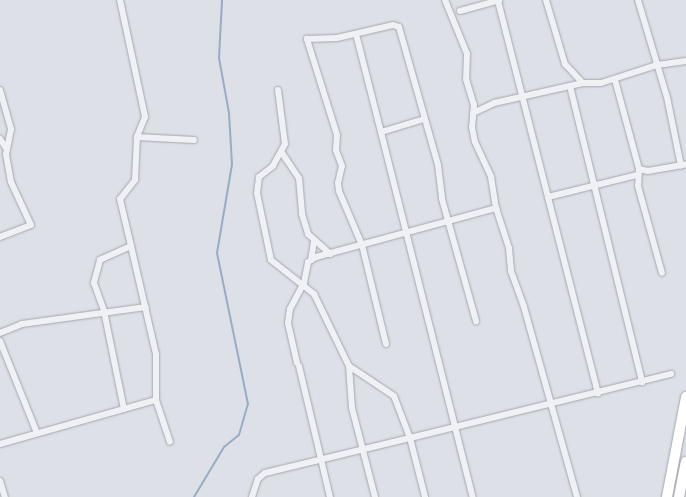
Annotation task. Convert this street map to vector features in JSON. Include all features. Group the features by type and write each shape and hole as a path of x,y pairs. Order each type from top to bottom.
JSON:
{"main road":[{"path":"668,497 686,396"},
{"path":"680,497 686,462"}],"street":[{"path":"120,0 146,112 137,137 135,180 120,199 158,363 156,400 170,442"},
{"path":"445,0 467,54 466,80 473,114 473,135 491,177 496,208 509,248 510,271 577,497"},
{"path":"460,11 500,0 598,393"},
{"path":"546,0 565,64 583,83"},
{"path":"548,197 594,186 638,172 648,172 683,165 638,0"},
{"path":"386,344 362,245 339,191 338,183 342,166 336,150 337,135 307,39 356,34 393,25 399,27 438,165 442,198 476,321"},
{"path":"356,34 473,497"},
{"path":"473,114 486,106 583,83 590,85 615,80 657,65 686,61"},
{"path":"615,80 662,273"},
{"path":"570,86 642,382"},
{"path":"0,90 11,129 6,148 10,182 31,225 0,237"},
{"path":"278,90 286,132 282,153 259,178 257,193 271,260 304,283 320,302 349,366 352,408 375,497"},
{"path":"381,132 424,119"},
{"path":"137,137 194,140"},
{"path":"0,139 6,148"},
{"path":"282,153 298,178 302,214 314,241 330,254"},
{"path":"311,260 496,208"},
{"path":"314,241 311,260 306,267 304,283 292,300 288,323 330,497"},
{"path":"124,409 104,311 94,282 100,260 131,246"},
{"path":"0,333 22,324 54,322 104,311 146,307"},
{"path":"0,341 37,433"},
{"path":"349,366 394,396 410,438 425,497"},
{"path":"252,497 258,479 265,473 455,429 670,374"},
{"path":"0,444 156,400"},
{"path":"0,481 4,497"}],"waterway":[{"path":"194,497 224,447 239,435 248,404 217,253 232,164 229,113 219,58 222,0"}]}
